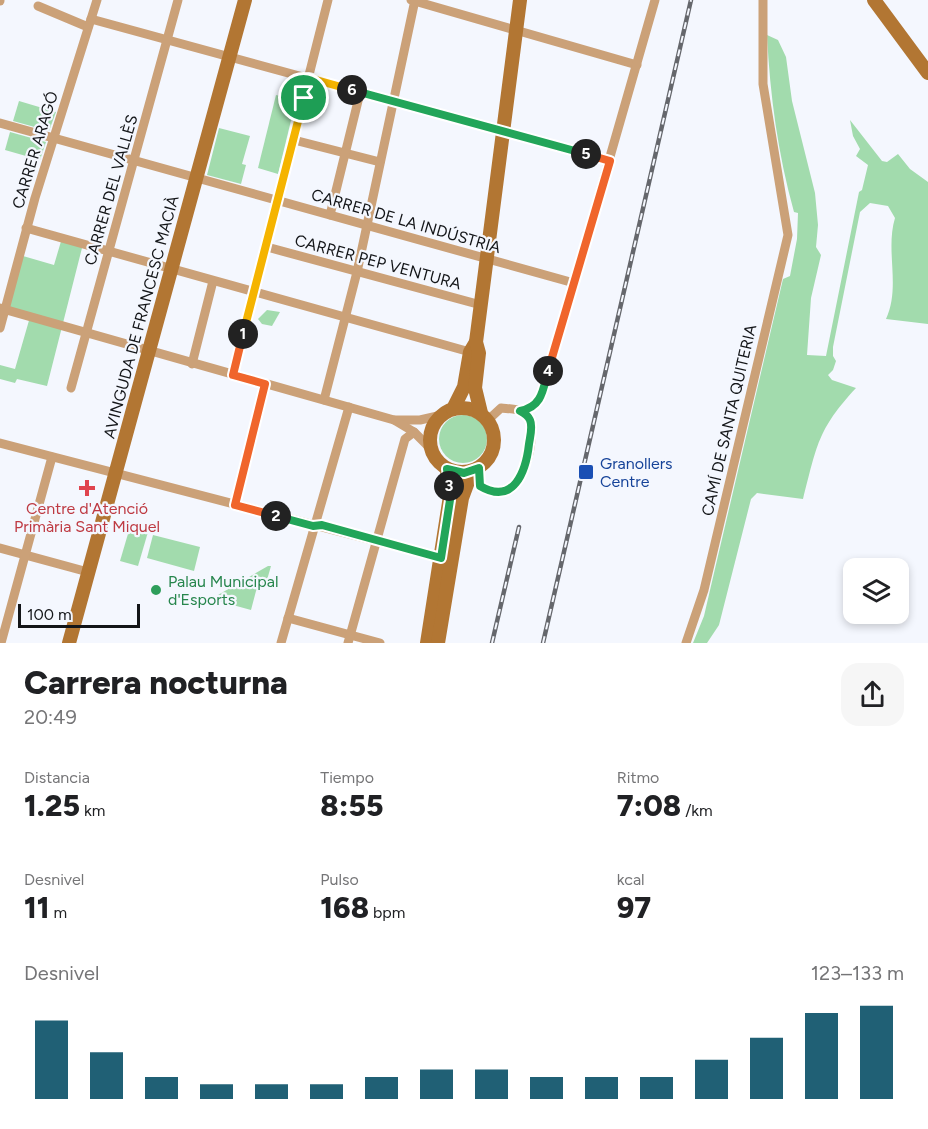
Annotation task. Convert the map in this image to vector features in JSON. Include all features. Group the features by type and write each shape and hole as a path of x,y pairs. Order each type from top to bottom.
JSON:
{"street":[{"name":"CARRER ARAGÓ","path":"0,328 3,309 26,228 96,0"},
{"name":"CARRER DEL VALLÈS","path":"71,388 136,161 178,0"},
{"name":"AVINGUDA DE FRANCESC MACIÀ","path":"69,643 245,0"},
{"path":"233,375 279,201 328,0"},
{"path":"324,400 357,272 413,0 637,66"},
{"path":"26,228 346,318 473,347 479,353 475,388 484,417 494,432 495,446 487,462 476,470 464,473 447,469 434,457 431,449 431,430 448,412 464,387 473,347 481,305 520,0"},
{"path":"484,417 501,408 520,411 532,407 541,397 655,0"},
{"name":"CAMÍ DE SANTA QUITERIA","path":"686,643 704,590 787,240 783,202 763,84 763,0"},
{"path":"874,0 928,73"},
{"path":"38,6 89,23 168,40 610,161"},
{"path":"330,215 360,93"},
{"name":"CARRER DE LA INDÚSTRIA","path":"0,123 574,283"},
{"path":"294,140 380,162"},
{"name":"CARRER PEP VENTURA","path":"267,247 481,305"},
{"path":"192,364 213,281"},
{"path":"3,309 394,420 414,432 431,449"},
{"path":"235,505 265,384"},
{"path":"281,643 349,407"},
{"path":"394,420 420,420 448,412 471,409 484,417"},
{"path":"476,470 480,486 493,492 509,488 520,478 528,456 531,427 529,418 520,411"},
{"path":"349,639 405,439 414,432"},
{"path":"0,444 313,526 322,525 441,558"},
{"path":"1,643 52,458"},
{"path":"427,643 450,496 447,469"},
{"path":"438,643 462,498 476,470"},
{"path":"0,548 88,572"},
{"path":"288,618 349,639 380,643"}],"green space":[{"path":"767,35 778,40 786,57 792,101 815,193 818,225 816,247 821,255 811,298 807,355 826,356 859,192 862,190 868,165 856,156 860,149 853,136 850,120 882,161 887,162 898,154 910,169 928,182 928,324 886,319 892,294 891,243 895,218 888,206 870,203 860,212 833,347 833,356 836,361 833,370 828,375 832,380 856,388 833,416 820,439 803,499 757,493 751,499 719,625 707,643 693,643 704,616 783,279 790,276 797,239 798,213 794,212 779,147 770,80"},
{"path":"276,95 296,100 278,174 258,168"},
{"path":"19,101 56,112 49,131 13,121"},
{"path":"219,128 250,136 242,164 246,165 241,184 207,175"},
{"path":"10,132 46,142 40,160 5,150"},
{"path":"62,238 83,244 47,386 17,379 15,383 0,379 0,365 15,369 30,317 5,309 23,256 54,265"},
{"path":"267,310 280,312 272,326 262,324 258,319"},
{"path":"463,415 480,422 487,439 480,456 463,463 446,456 439,439 446,422"},
{"path":"130,527 148,532 138,566 120,561"},
{"path":"153,535 200,547 194,571 147,558"},
{"path":"271,566 267,580 256,591 251,610 211,599"}],"railway":[{"path":"543,643 691,0"},
{"path":"492,643 519,527"}],"place":[{"name":"Granollers Centre","path":"586,472"},
{"name":"Centre d'Atenció Primària Sant Miquel","path":"87,488"},
{"name":"Palau Municipal d'Esports","path":"156,590"}],"route":[{"path":"309,78 610,161 541,397 536,405 520,411 531,423 524,471 515,484 505,490 493,492 480,486 479,468 464,473 447,469 450,496 441,558 322,525 313,526 235,505 265,384 233,375 304,98 309,78"}]}
